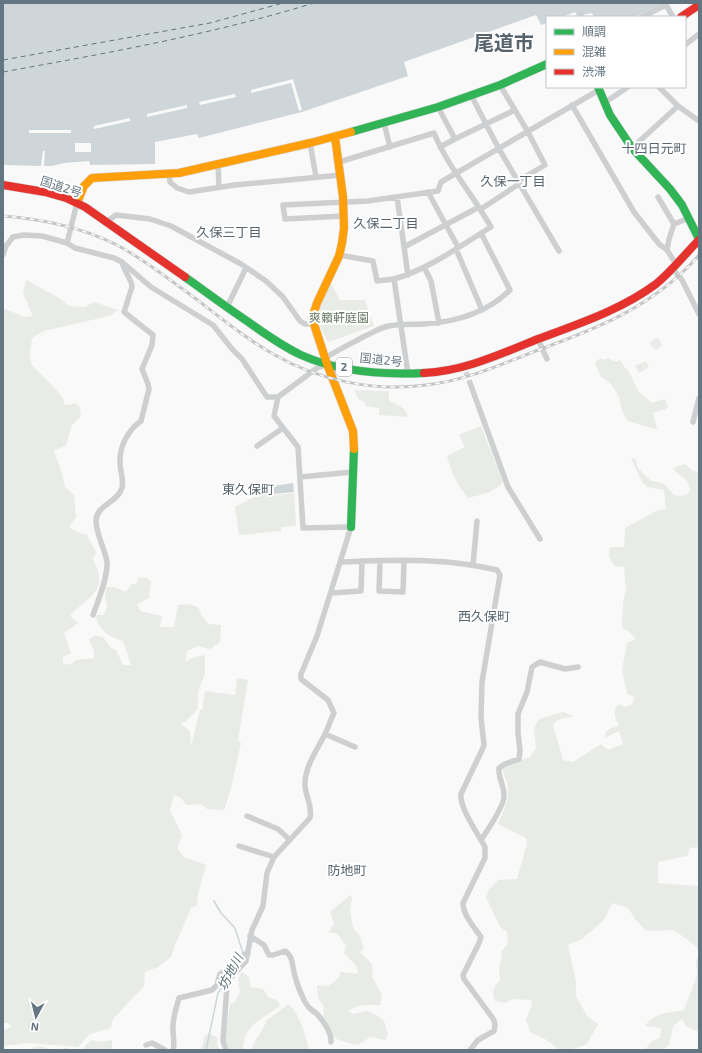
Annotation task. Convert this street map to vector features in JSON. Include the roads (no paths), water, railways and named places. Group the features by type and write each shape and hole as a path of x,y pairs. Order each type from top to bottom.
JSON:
{"main road":[{"path":"683,16 699,6"},
{"path":"77,203 86,182 92,178 169,174 218,165 335,137 438,107 500,85 546,64"},
{"path":"599,89 610,115 632,148 670,189 682,205 699,239"},
{"path":"335,137 342,175 344,216 342,243 339,255 313,315 313,324 353,431 354,451 351,526"},
{"name":"国道2号","path":"3,185 42,192 77,203 278,343 297,353 368,372 408,374 465,370 628,302 658,282 699,239"}],"street":[{"path":"644,16 666,5 672,16"},
{"path":"686,44 699,34"},
{"path":"404,247 480,208 545,166 528,132 500,85"},
{"path":"604,103 626,88"},
{"path":"660,88 678,106 699,121"},
{"path":"344,216 285,219 284,205 368,201 438,191 441,182 457,174 599,89"},
{"path":"472,95 518,183 559,251"},
{"path":"572,105 634,212 659,244 667,250 699,314"},
{"path":"632,148 678,106"},
{"path":"438,107 455,139"},
{"path":"440,147 515,110"},
{"path":"384,123 390,147"},
{"path":"339,162 434,133 440,147 491,227 424,267 408,275 394,279 377,282 373,261 339,255"},
{"path":"310,143 316,177"},
{"path":"218,165 219,187"},
{"path":"169,174 170,182 177,188 189,192 219,187 342,175"},
{"path":"428,192 457,248 482,310"},
{"path":"397,197 408,275"},
{"path":"658,197 674,224 667,250"},
{"path":"68,242 77,203"},
{"path":"106,222 116,215 150,219 171,226 246,268 266,281 283,297 300,321 305,324 313,324"},
{"path":"674,224 689,218"},
{"path":"3,255 6,246 13,237 24,235 42,236 68,242 75,248 114,258 122,262 151,287 214,325 232,349 242,359 267,397 278,397 326,361 383,327 400,323 423,324 463,318 500,300 510,290 481,233"},
{"path":"93,615 102,590 107,565 96,519 99,512 119,495 122,487 123,480 120,463 121,449 133,427 141,421 148,389 148,384 142,369 153,341 153,335 124,312 132,284 123,270 122,262"},
{"path":"424,267 431,281 439,322"},
{"path":"227,307 246,268"},
{"path":"394,279 408,374"},
{"path":"538,339 547,359"},
{"path":"470,383 508,487 540,539"},
{"path":"226,1050 223,1041 227,986 230,980 246,961 250,936 263,906 267,873 274,857 310,818 312,810 304,782 308,768 334,713 328,700 301,678 301,674 317,636 351,526 303,528 298,447 274,416 278,397"},
{"path":"693,422 699,398"},
{"path":"257,446 283,428"},
{"path":"300,477 353,472"},
{"path":"473,565 477,522"},
{"path":"341,562 429,560 473,565 497,570 500,575 482,680 481,718 484,745 461,794 463,806 485,847 485,858 463,904 463,908 467,916 481,937 463,975 468,985 494,1020 495,1025 494,1031 478,1040 470,1050"},
{"path":"331,593 361,591 362,561"},
{"path":"380,561 379,590 403,592 404,561"},
{"path":"481,840 492,824 504,797 502,784 498,776 499,768 519,759 518,714 528,692 532,667 540,662 565,669 578,667"},
{"path":"325,734 355,747"},
{"path":"247,816 278,829 290,840"},
{"path":"240,846 274,857"},
{"path":"250,936 264,945 269,954 273,955 285,951 289,954 292,959 295,976 305,1001 310,1010 319,1016 330,1034 331,1042"},
{"path":"173,1050 175,1043 173,1029 174,1014 179,998 212,990 217,986 220,974 241,960 245,954 248,954"},
{"path":"146,1045 152,1043 165,1050"}],"waterway":[{"name":"坊地川","path":"214,901 221,913 235,928 243,953 242,954"},
{"name":"坊地川","path":"230,975 235,966"},
{"name":"坊地川","path":"206,1050 218,993 227,980"}],"tunnel":[{"path":"466,372 470,383"}],"railway":[{"path":"3,216 32,219 74,228 102,238 139,258 225,322 262,347 292,364 329,378 387,387 426,385 467,376 494,368 601,325 623,314 663,289 682,273 699,255"}],"district":[{"name":"尾道市","path":"504,43"},
{"name":"十四日元町","path":"654,148"},
{"name":"久保一丁目","path":"513,181"},
{"name":"久保二丁目","path":"386,223"},
{"name":"久保三丁目","path":"229,232"},
{"name":"東久保町","path":"248,489"},
{"name":"西久保町","path":"484,616"},
{"name":"防地町","path":"347,870"}],"park label":[{"name":"爽籟軒庭園","path":"339,318"}]}
